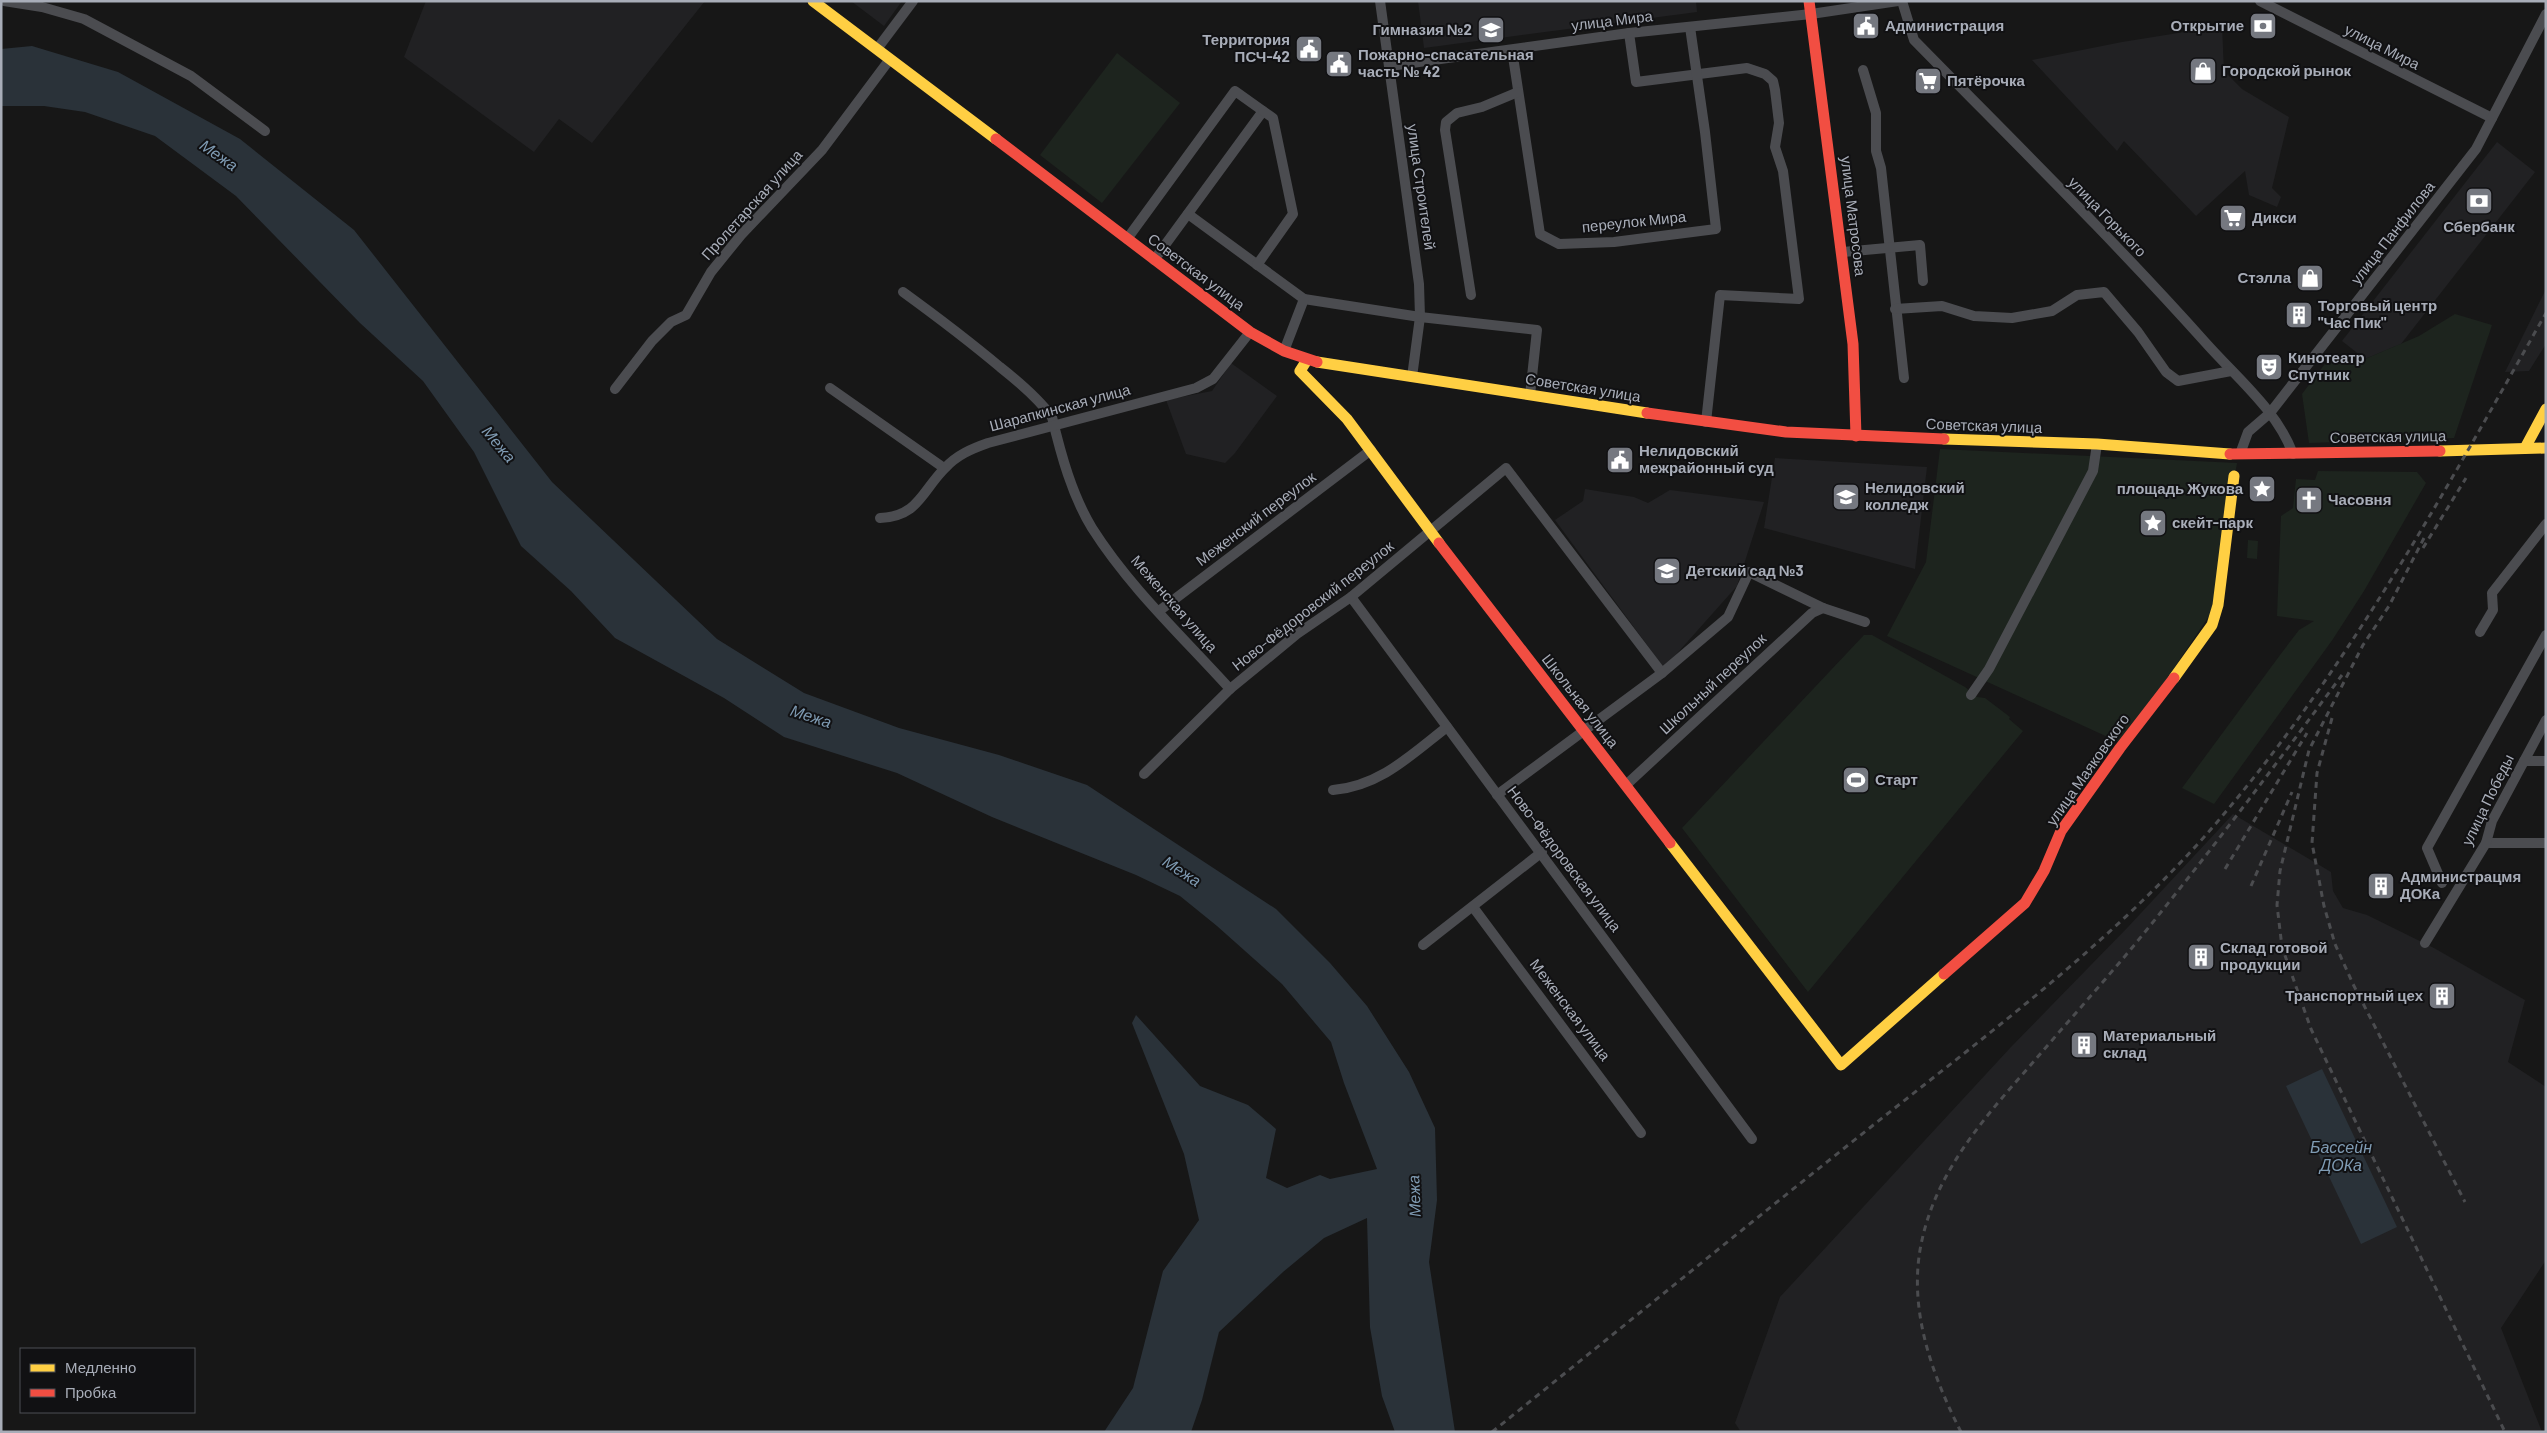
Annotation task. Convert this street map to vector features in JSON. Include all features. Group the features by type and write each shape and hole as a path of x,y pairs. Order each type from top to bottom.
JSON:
{"main road":[{"name":"Советская улица","path":"813,1 1250,332 1284,351 1307,360 1706,422 1786,432 2097,444 2240,454 2546,448"},
{"name":"улица Матросова","path":"1809,1 1843,252 1853,344 1856,436"},
{"name":"Школьная улица","path":"1307,360 1300,371 1347,419 1430,532 1841,1065"},
{"path":"2525,448 2546,409"},
{"name":"улица Маяковского","path":"1841,1065 2025,903 2044,871 2061,830 2120,748 2201,643 2212,625 2218,605 2234,476"}],"street":[{"path":"4,1 42,7 84,18 191,76 265,131"},
{"path":"877,49 913,1"},
{"name":"улица Строителей","path":"1380,1 1419,284 1420,317 1412,377"},
{"name":"улица Мира","path":"1390,66 1629,33 1811,14 1900,1"},
{"name":"улица Горького","path":"1900,1 1914,40 2173,306 2270,413 2286,436 2293,454"},
{"name":"улица Мира","path":"2260,1 2492,118"},
{"name":"улица Панфилова","path":"2240,454 2248,432 2270,413 2476,150 2546,14"},
{"name":"переулок Мира","path":"1512,50 1540,234 1559,244 1614,242 1716,229 1690,27"},
{"path":"1629,33 1636,82 1747,68 1758,70 1773,81 1779,124 1775,147 1783,171 1799,299 1720,295 1706,422"},
{"name":"Пролетарская улица","path":"615,389 652,341 671,322 686,315 711,272 741,235 822,150 890,59"},
{"path":"1863,70 1876,113 1876,151 1881,168 1904,378"},
{"path":"1127,239 1235,91 1273,118 1293,214 1257,265"},
{"path":"1471,295 1445,130 1446,122 1457,113 1482,107 1518,92"},
{"path":"1154,260 1262,111"},
{"path":"1188,214 1304,299 1420,317 1537,330 1530,395"},
{"path":"1843,252 1920,244 1923,282"},
{"name":"Меженская улица","path":"903,292 968,340 1025,388 1047,410 1054,426 1075,493 1092,527 1138,590 1230,689"},
{"path":"1895,309 1942,306 1974,316 2012,318 2052,311 2078,295 2104,292 2138,332 2166,372 2178,381 2232,371"},
{"path":"1284,351 1304,299"},
{"name":"Шарапкинская улица","path":"880,518 896,517 915,505 944,468 964,452 988,442 1196,388 1213,379 1250,332"},
{"path":"830,388 944,468"},
{"path":"1971,695 1990,669 2094,471 2097,444"},
{"name":"Меженский переулок","path":"1159,611 1371,450"},
{"name":"Ново-Фёдоровский переулок","path":"1144,774 1230,689 1297,634 1351,597 1506,468 1662,673"},
{"path":"2480,632 2493,610 2492,593 2545,527"},
{"path":"1497,795 1662,673 1728,617 1750,572 1823,608 1865,622"},
{"name":"Ново-Фёдоровская улица","path":"1351,597 1497,795 1542,852 1752,1139"},
{"name":"Школьный переулок","path":"1626,785 1812,613 1823,608"},
{"path":"2442,883 2427,848 2546,635"},
{"name":"улица Победы","path":"2425,943 2486,843 2492,821 2546,720"},
{"path":"1333,790 1350,789 1383,776 1447,727"},
{"path":"2524,761 2546,761"},
{"path":"2486,843 2546,843"},
{"path":"1423,945 1542,852"},
{"name":"Меженская улица","path":"1473,907 1641,1133"}],"shaded area":[{"path":"426,1 705,1 592,143 559,119 534,152 404,57"},
{"path":"851,1 902,1 884,26"},
{"name":"Гимназия №2","path":"1418,1 1696,1 1697,12 1424,48"},
{"path":"2222,26 2224,71 2242,89 2289,117 2272,188 2281,197 2277,207 2249,195 2245,171 2196,216 2124,141 2117,151 2032,60 2122,42"},
{"path":"1117,53 1180,103 1102,203 1040,155"},
{"path":"2497,142 2535,172 2401,344 2365,359 2342,341"},
{"path":"2546,289 2546,344 2529,371 2505,372"},
{"path":"2455,314 2492,325 2454,438 2309,443 2302,394 2331,356 2365,359 2419,336"},
{"path":"1231,363 1277,396 1235,453 1225,463 1186,454 1166,400 1212,391"},
{"path":"1940,449 2237,463 2211,613 2123,744 1887,636 1926,562"},
{"name":"Нелидовский колледж","path":"1775,458 1927,467 1915,569 1764,528"},
{"path":"2318,471 2417,472 2426,483 2364,591 2333,639 2214,804 2182,788 2299,630 2314,621 2277,616 2281,516 2293,508 2296,479 2315,480"},
{"name":"Детский сад №3","path":"1585,489 1634,497 1648,503 1670,490 1764,502 1737,586 1664,668 1555,520 1583,501"},
{"path":"2248,540 2258,541 2257,559 2247,558"},
{"name":"Старт","path":"1864,635 1872,635 1965,687 1977,697 1985,698 2010,717 2009,719 2023,731 1808,992 1682,828"},
{"path":"2233,814 2331,872 2333,891 2343,908 2367,915 2434,948 2525,1000 2508,1062 2546,1087 2546,1260 2501,1328 2542,1432 1741,1432 1735,1423 1780,1297 2011,1047 2128,927"}],"water":[{"name":"Межа","path":"32,46 118,72 240,139 354,230 552,482 717,639 804,693 899,728 999,755 1087,785 1276,909 1330,963 1367,1006 1409,1072 1435,1128 1437,1200 1429,1262 1455,1432 1395,1432 1382,1396 1370,1327 1367,1218 1324,1238 1283,1272 1219,1332 1202,1400 1191,1432 1104,1432 1133,1388 1163,1271 1199,1220 1184,1154 1132,1023 1136,1015 1200,1086 1248,1105 1276,1129 1266,1178 1287,1188 1320,1175 1330,1179 1377,1169 1344,1083 1331,1042 1282,984 1180,896 1136,875 992,817 897,773 784,737 724,698 615,638 571,591 521,546 474,452 423,381 360,323 236,196 155,136 85,112 44,106 1,106 1,49"},
{"name":"Бассейн ДОКа","path":"2322,1069 2397,1227 2361,1244 2286,1086"}],"railway":[{"path":"1492,1432 1993,1031 2124,918 2205,836 2255,776 2302,714 2389,584 2469,449 2546,313"},
{"path":"2423,548 2466,478"},
{"path":"2424,538 2389,606 2363,645 2309,750 2280,871 2277,905 2282,947 2311,1029 2505,1432"},
{"path":"1961,1432 1950,1410 1932,1363 1920,1314 1918,1265 1929,1215 1939,1191 1951,1168 1979,1126 2123,959 2292,743 2342,675"},
{"path":"2332,718 2317,773 2312,843 2324,906 2335,944 2353,984 2465,1202"},
{"path":"2225,869 2307,733"},
{"path":"2251,886 2292,792"}],"traffic: slow":[{"path":"813,1 996,139"},
{"path":"1307,360 1300,371 1347,419 1439,543"},
{"path":"1317,362 1647,413"},
{"path":"2525,448 2546,409"},
{"path":"1944,439 2097,444 2230,454"},
{"path":"2440,451 2546,448"},
{"path":"2174,678 2212,625 2218,605 2234,476"},
{"path":"1670,843 1841,1065 1944,974"}],"traffic: jam":[{"path":"1809,1 1853,344 1856,436"},
{"path":"996,139 1250,332 1284,351 1317,362"},
{"path":"1647,413 1786,432 1944,439"},
{"path":"2230,454 2440,451"},
{"path":"1439,543 1670,843"},
{"path":"1944,974 2025,903 2044,871 2061,831 2120,748 2174,678"}],"place":[{"name":"Администрация","path":"1866,26"},
{"name":"Открытие","path":"2263,26"},
{"name":"Гимназия №2","path":"1491,30"},
{"name":"Территория ПСЧ-42","path":"1309,49"},
{"name":"Пожарно-спасательная часть № 42","path":"1339,64"},
{"name":"Городской рынок","path":"2203,71"},
{"name":"Пятёрочка","path":"1928,81"},
{"name":"Сбербанк","path":"2479,201"},
{"name":"Дикси","path":"2233,218"},
{"name":"Стэлла","path":"2310,278"},
{"name":"Торговый центр \"Час Пик\"","path":"2299,315"},
{"name":"Кинотеатр Спутник","path":"2269,367"},
{"name":"Нелидовский межрайонный суд","path":"1620,460"},
{"name":"площадь Жукова","path":"2262,489"},
{"name":"Нелидовский колледж","path":"1846,497"},
{"name":"Часовня","path":"2309,500"},
{"name":"скейт-парк","path":"2153,523"},
{"name":"Детский сад №3","path":"1667,571"},
{"name":"Старт","path":"1856,780"},
{"name":"Администрацмя ДОКа","path":"2381,886"},
{"name":"Склад готовой продукции","path":"2201,957"},
{"name":"Транспортный цех","path":"2442,996"},
{"name":"Материальный склад","path":"2084,1045"}]}
